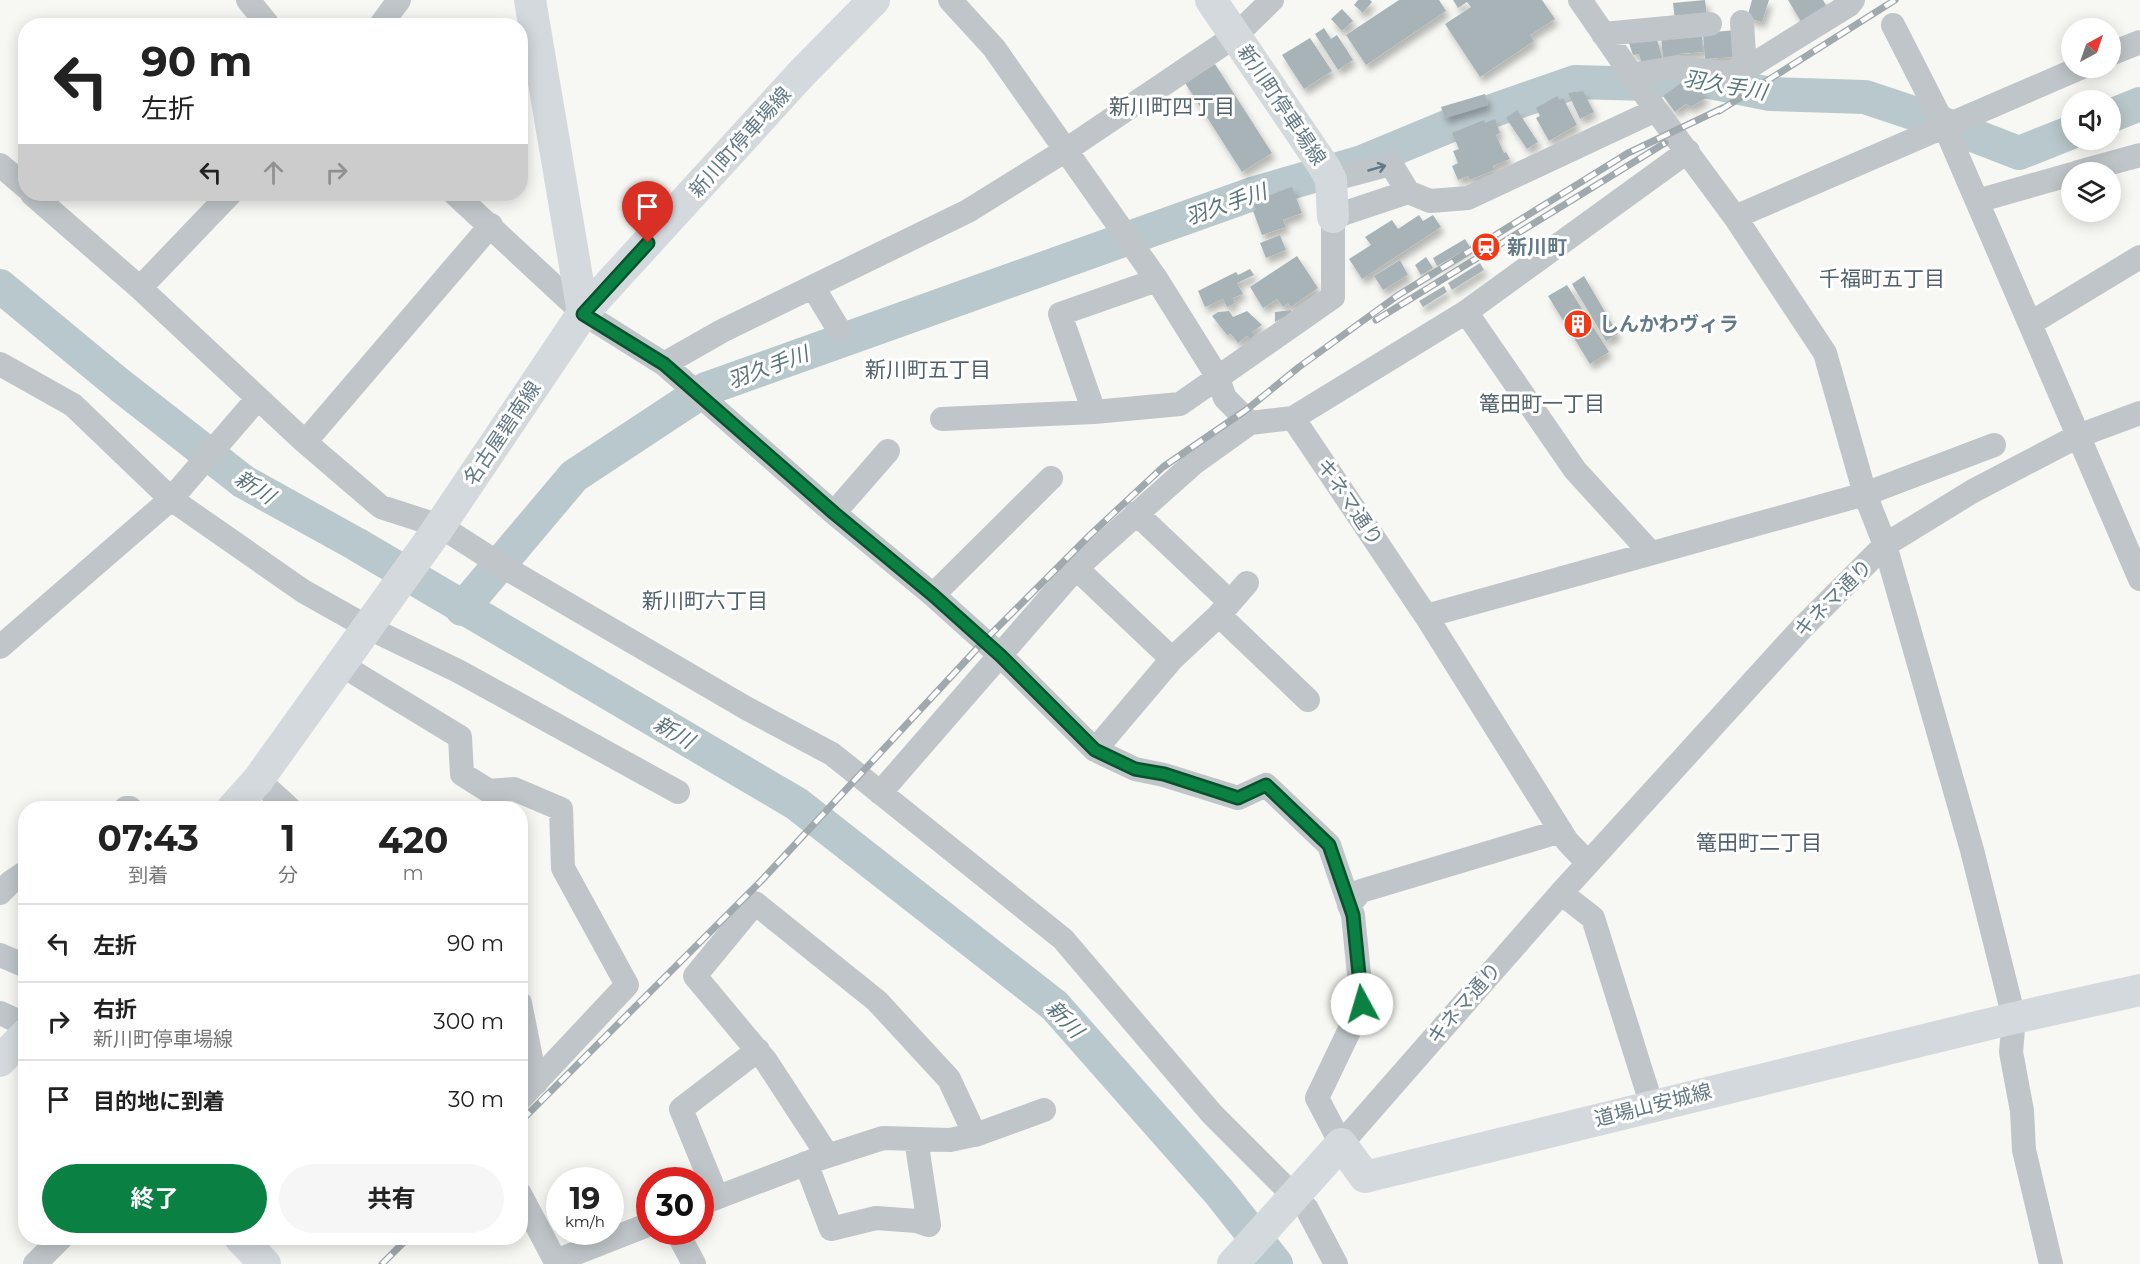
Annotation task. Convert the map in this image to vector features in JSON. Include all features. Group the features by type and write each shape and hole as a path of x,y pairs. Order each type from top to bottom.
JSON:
{"main road":[{"path":"530,0 583,314"},
{"name":"新川町停車場線","path":"583,314 802,74 874,0"},
{"name":"新川町停車場線","path":"1211,0 1325,168 1331,180 1333,217"},
{"name":"名古屋碧南線","path":"239,801 258,780 436,531 583,314"},
{"name":"道場山安城線","path":"1341,1144 1365,1177 2014,1018 2140,990"},
{"path":"0,1061 18,1042"},
{"path":"1233,1264 1341,1144"},
{"path":"246,1245 262,1263"}],"street":[{"path":"248,0 263,18"},
{"path":"386,18 399,0"},
{"path":"950,0 994,48 1157,280 1217,376 1225,398 1250,423"},
{"path":"664,364 722,331 968,211 1066,150 1235,36 1272,0"},
{"path":"1580,0 1656,110 1735,217 1825,353 1865,494 1885,545 1972,850 2014,1018 2011,1052 2022,1111 2024,1150 2050,1264"},
{"path":"1632,75 1677,67 1736,75 1849,5 1853,0"},
{"path":"1742,22 1745,70"},
{"path":"1603,34 1710,24"},
{"path":"1893,25 1945,127 2140,579"},
{"path":"2121,50 2140,42"},
{"path":"1735,217 2061,76"},
{"path":"1331,180 1391,164 1408,192 1430,201 1468,198 1656,110"},
{"path":"880,793 1076,568 1194,463 1250,423 1293,418 1466,312 1688,151"},
{"path":"2121,162 2139,158"},
{"path":"0,165 18,180"},
{"path":"1977,201 2061,177"},
{"path":"942,419 1094,412 1180,404 1333,297 1333,217 1408,192"},
{"path":"41,201 140,288 257,399 381,507 436,531 524,579 746,708 832,754 1063,939 1212,1114 1289,1200 1307,1209 1336,1264"},
{"path":"140,288 223,201"},
{"path":"463,201 583,314 664,364 834,513 933,595 1001,656 1095,750 1135,769 1164,774 1238,798 1266,785 1329,845 1353,915 1362,1004 1317,1098 1341,1144"},
{"path":"305,442 491,225"},
{"path":"2031,322 2140,257"},
{"path":"1094,412 1060,314 1157,280"},
{"path":"813,287 839,330"},
{"path":"1466,312 1575,470 1650,552"},
{"path":"0,364 73,405 172,498 303,591 370,622 678,792"},
{"path":"0,647 172,498 257,399"},
{"name":"キネマ通り","path":"1341,1144 1588,863 1802,628 1885,545 1973,491 2078,436 2140,413"},
{"name":"キネマ通り","path":"1293,418 1426,616 1567,841 1588,863"},
{"path":"1426,616 1865,494 1994,445"},
{"path":"834,513 888,451"},
{"path":"933,595 1051,478"},
{"path":"1136,513 1308,700"},
{"path":"1076,568 1172,659"},
{"path":"1095,750 1172,659 1247,583"},
{"path":"340,664 460,737 462,774 488,800 514,789 561,809 563,868 627,985 528,1091"},
{"path":"258,780 281,801"},
{"path":"1349,905 1361,891 1561,831"},
{"path":"0,893 18,877"},
{"path":"1561,893 1593,918 1652,1106"},
{"path":"916,1139 929,1225 917,1221 876,1218 831,1229 817,1159 758,1050 696,976 755,903 877,1001 949,1079 975,1135"},
{"path":"0,955 18,963"},
{"path":"0,1013 18,1021"},
{"path":"699,1167 681,1109 758,1050"},
{"path":"714,1198 817,1159 883,1138 950,1140 975,1135 1044,1110"},
{"path":"528,1209 557,1263 636,1230"},
{"path":"35,1264 54,1245"},
{"path":"684,1245 694,1264"}],"building":[{"path":"1358,0 1372,2 1363,13 1354,5"},
{"path":"1399,0 1439,0 1446,11 1366,65 1346,35"},
{"path":"1453,0 1542,0 1555,19 1530,35 1534,41 1480,77 1445,24 1471,7 1467,2 1458,8"},
{"path":"1705,0 1707,16 1675,20 1673,3"},
{"path":"1752,0 1769,0 1762,22 1747,18"},
{"path":"1788,0 1823,0 1829,10 1803,25"},
{"path":"1342,9 1353,21 1342,31 1331,19"},
{"path":"1324,28 1331,39 1337,35 1353,60 1338,70 1315,34"},
{"path":"1736,30 1733,57 1705,59 1703,33"},
{"path":"1702,32 1703,52 1663,58 1661,36"},
{"path":"1656,36 1663,60 1642,65 1639,54 1633,55 1629,43"},
{"path":"1310,38 1332,71 1304,89 1282,55"},
{"path":"1215,64 1272,153 1242,172 1185,83"},
{"path":"1681,83 1696,85 1706,98 1691,107 1686,104 1675,112 1663,96"},
{"path":"1583,91 1594,112 1580,119 1568,93"},
{"path":"1485,94 1488,105 1445,118 1441,107"},
{"path":"1557,96 1560,100 1563,98 1577,125 1549,141 1536,118 1540,116 1536,108"},
{"path":"1517,110 1538,142 1527,149 1506,118"},
{"path":"1495,119 1500,133 1496,135 1504,153 1506,152 1510,159 1493,166 1494,170 1470,180 1468,176 1458,180 1452,166 1458,163 1453,151 1459,149 1452,133 1484,120 1485,123"},
{"path":"1292,187 1302,213 1283,220 1286,227 1262,235 1253,211 1256,210 1253,201"},
{"path":"1419,215 1423,221 1433,215 1441,227 1362,279 1349,259 1371,245 1365,237 1392,220 1398,229"},
{"path":"1280,235 1286,250 1266,258 1260,243"},
{"path":"1465,239 1470,247 1437,266 1433,258"},
{"path":"1297,256 1318,288 1291,307 1288,303 1283,307 1277,299 1263,308 1250,287"},
{"path":"1426,257 1433,268 1421,275 1415,265"},
{"path":"1400,260 1408,275 1383,290 1374,276"},
{"path":"1480,263 1484,270 1452,290 1448,283"},
{"path":"1250,269 1254,275 1237,283 1243,294 1233,298 1235,303 1227,307 1223,299 1205,307 1198,291 1236,272 1238,275"},
{"path":"1584,276 1618,334 1606,341 1572,284"},
{"name":"しんかわヴィラ","path":"1567,285 1609,352 1590,364 1548,296"},
{"path":"1444,286 1447,292 1423,307 1419,301"},
{"path":"1291,310 1292,313 1275,322 1275,312"},
{"path":"1229,311 1233,317 1247,311 1262,325 1252,332 1255,335 1250,339 1247,336 1238,343 1231,334 1227,335 1212,316 1218,312"}],"waterway":[{"name":"羽久手川","path":"462,609 574,476 706,389 1255,193 1362,162 1449,126 1575,82 1648,84 1675,75 1770,94 1865,97 1931,119 2019,153 2061,136"},
{"name":"羽久手川","path":"2121,112 2140,104"},
{"name":"新川","path":"0,286 121,386 244,482 356,544 797,804 1055,1006 1220,1193 1276,1264"}],"railway":[{"path":"1719,111 1895,0"},
{"path":"528,1114 761,881 985,640 1090,535 1163,467 1246,410 1299,367 1397,296 1628,153 1725,107"},
{"path":"1376,320 1665,143"},
{"path":"382,1264 401,1245"}],"place":[{"name":"新川町","path":"1486,247"},
{"name":"しんかわヴィラ","path":"1578,324"}],"district":[{"name":"新川町四丁目","path":"1172,106"},
{"name":"千福町五丁目","path":"1882,278"},
{"name":"新川町五丁目","path":"928,369"},
{"name":"篭田町一丁目","path":"1542,403"},
{"name":"新川町六丁目","path":"705,600"},
{"name":"篭田町二丁目","path":"1759,842"}],"route":[{"path":"648,243 583,314 664,364 834,513 933,595 1001,656 1095,750 1135,769 1164,774 1238,798 1266,785 1329,845 1353,915 1362,1004"}]}
